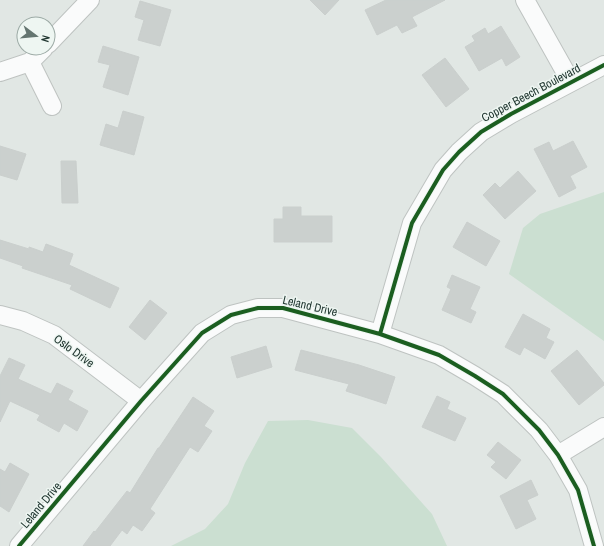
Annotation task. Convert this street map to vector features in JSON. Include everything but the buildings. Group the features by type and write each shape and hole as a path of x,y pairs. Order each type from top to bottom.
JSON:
{"street":[{"path":"56,36 90,0"},
{"path":"526,0 571,82"},
{"path":"0,72 30,62 36,56"},
{"path":"30,62 52,106"},
{"name":"Copper Beech Boulevard","path":"380,334 412,223 443,170 458,152 480,132 604,65"},
{"name":"Leland Drive","path":"19,546 141,401 202,333 231,315 258,308 283,308 380,334 439,355 503,394 539,430 558,455 578,490 594,546"},
{"name":"Oslo Drive","path":"0,315 23,321 54,335 141,401"},
{"path":"558,455 604,427"}],"green space":[{"path":"604,192 604,341 509,274 523,228 540,214"},
{"path":"308,420 352,428 381,457 432,514 447,546 171,546 205,529 228,504 245,463 268,421"}],"cycle path":[{"path":"380,334 412,223 443,170 459,152 481,132 511,114 604,65"},
{"path":"19,546 141,401 202,333 231,315 258,308 283,308 380,334 439,355 503,394 539,430 558,455 578,490 594,546"}]}
